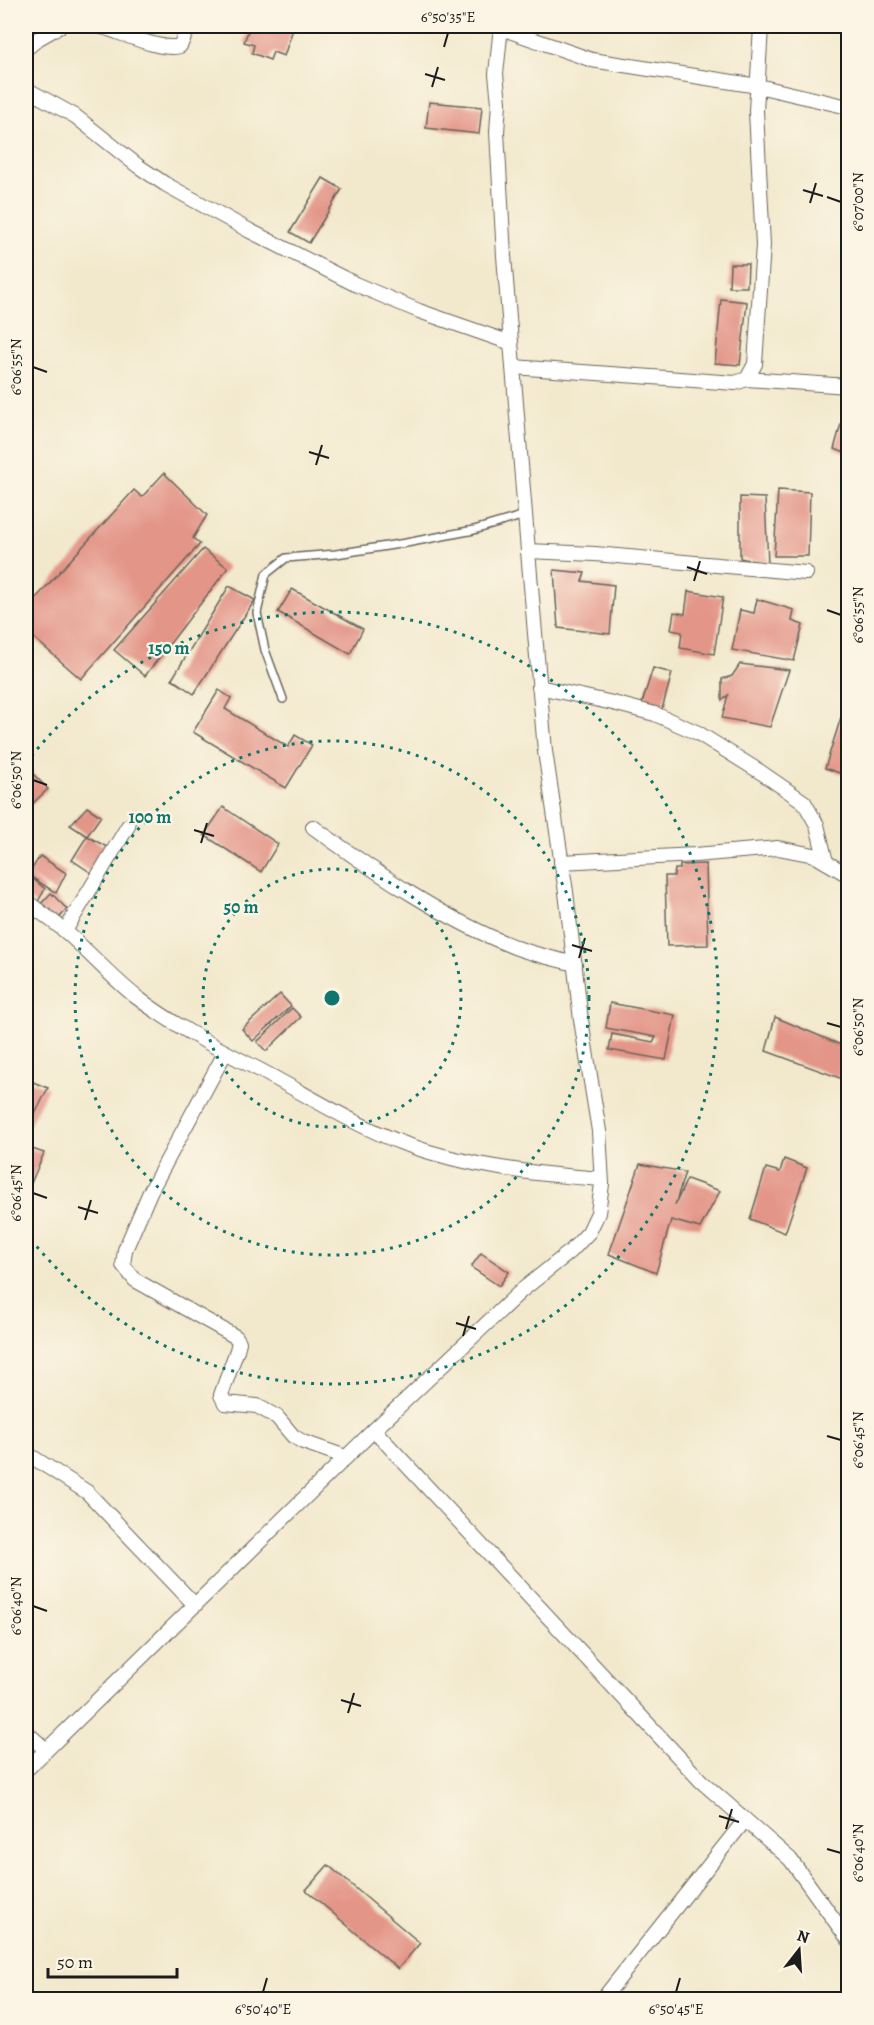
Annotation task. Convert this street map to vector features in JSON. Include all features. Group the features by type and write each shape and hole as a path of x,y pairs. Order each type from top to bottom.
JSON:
{"street":[{"path":"26,50 39,38 60,26"},
{"path":"99,26 154,45 172,48 180,46 189,26"},
{"path":"747,379 754,364 763,244 756,111 761,26"},
{"path":"26,1770 374,1430 521,1291 571,1251 589,1232 598,1213 601,1179 599,1131 545,751 539,687 504,256 496,74 501,27 592,60 758,86 849,107"},
{"path":"26,89 75,117 165,184 250,231 355,284 419,311 511,344"},
{"path":"513,367 735,383 747,379 849,386"},
{"path":"528,551 606,555 806,573"},
{"path":"539,687 656,714 707,739 804,802 818,825 826,862"},
{"path":"65,932 128,826"},
{"path":"313,827 360,861 433,906 518,948 574,964"},
{"path":"561,862 778,848 814,855 849,875"},
{"path":"26,901 65,932 134,995 170,1020 225,1053 252,1065 325,1107 405,1144 456,1159 509,1170 601,1179"},
{"path":"225,1053 150,1192 125,1250 123,1265 135,1280 236,1336 237,1350 221,1395 225,1403 257,1406 277,1417 293,1436 303,1442 346,1457"},
{"path":"374,1430 700,1781 790,1859 849,1939"},
{"path":"26,1453 87,1492 195,1605"},
{"path":"26,1732 46,1750"},
{"path":"602,2000 746,1820"}],"lane":[{"path":"283,699 265,650 257,613 266,574 286,558 336,554 406,543 474,530 525,515"}],"building":[{"path":"250,26 294,26 284,56 273,52 270,60 252,53 254,45 244,42"},
{"path":"429,102 482,107 479,134 426,128"},
{"path":"323,178 342,189 309,243 290,232"},
{"path":"730,264 748,264 747,287 729,287"},
{"path":"721,299 747,302 740,365 715,363"},
{"path":"841,424 848,426 848,454 834,449"},
{"path":"164,473 207,515 193,538 200,544 81,679 26,631 26,609 134,490 142,497"},
{"path":"778,490 810,492 808,556 774,556"},
{"path":"740,497 765,498 768,564 740,558"},
{"path":"203,549 228,568 145,676 114,650"},
{"path":"554,570 585,573 582,581 614,585 610,634 558,628"},
{"path":"229,586 255,600 194,694 172,679"},
{"path":"292,589 363,629 350,654 278,612"},
{"path":"688,591 723,597 714,654 680,648 682,632 671,630 674,612 685,614"},
{"path":"757,599 794,610 792,621 803,625 794,661 732,650 740,610 754,613"},
{"path":"740,664 789,670 770,727 722,718 728,695 722,700 722,679 732,676"},
{"path":"653,668 672,673 661,713 641,706"},
{"path":"219,690 231,698 225,709 288,747 295,735 312,745 286,788 193,732"},
{"path":"848,695 848,776 825,768"},
{"path":"29,770 48,789 30,806 26,801 26,772"},
{"path":"87,807 101,816 87,836 70,825"},
{"path":"223,807 278,844 261,872 204,835"},
{"path":"87,836 107,847 93,874 72,860"},
{"path":"40,856 66,873 56,893 28,875"},
{"path":"706,864 708,945 667,946 665,876 674,876 675,869 680,869 680,865"},
{"path":"26,873 45,889 36,905 26,897"},
{"path":"51,893 67,909 55,923 36,909"},
{"path":"280,994 291,1006 253,1041 242,1029"},
{"path":"610,1003 675,1015 666,1060 609,1050 612,1034 653,1042 656,1037 606,1028"},
{"path":"292,1008 301,1017 266,1051 257,1042"},
{"path":"775,1017 848,1048 848,1081 766,1051"},
{"path":"28,1080 48,1088 29,1126 26,1124"},
{"path":"26,1147 44,1153 29,1188 26,1186"},
{"path":"784,1159 807,1168 785,1233 750,1219 766,1168 780,1172"},
{"path":"640,1164 685,1172 675,1205 687,1179 720,1191 700,1228 671,1220 656,1273 609,1254"},
{"path":"481,1253 509,1272 499,1286 471,1267"},
{"path":"328,1865 420,1943 398,1969 306,1890"}]}
